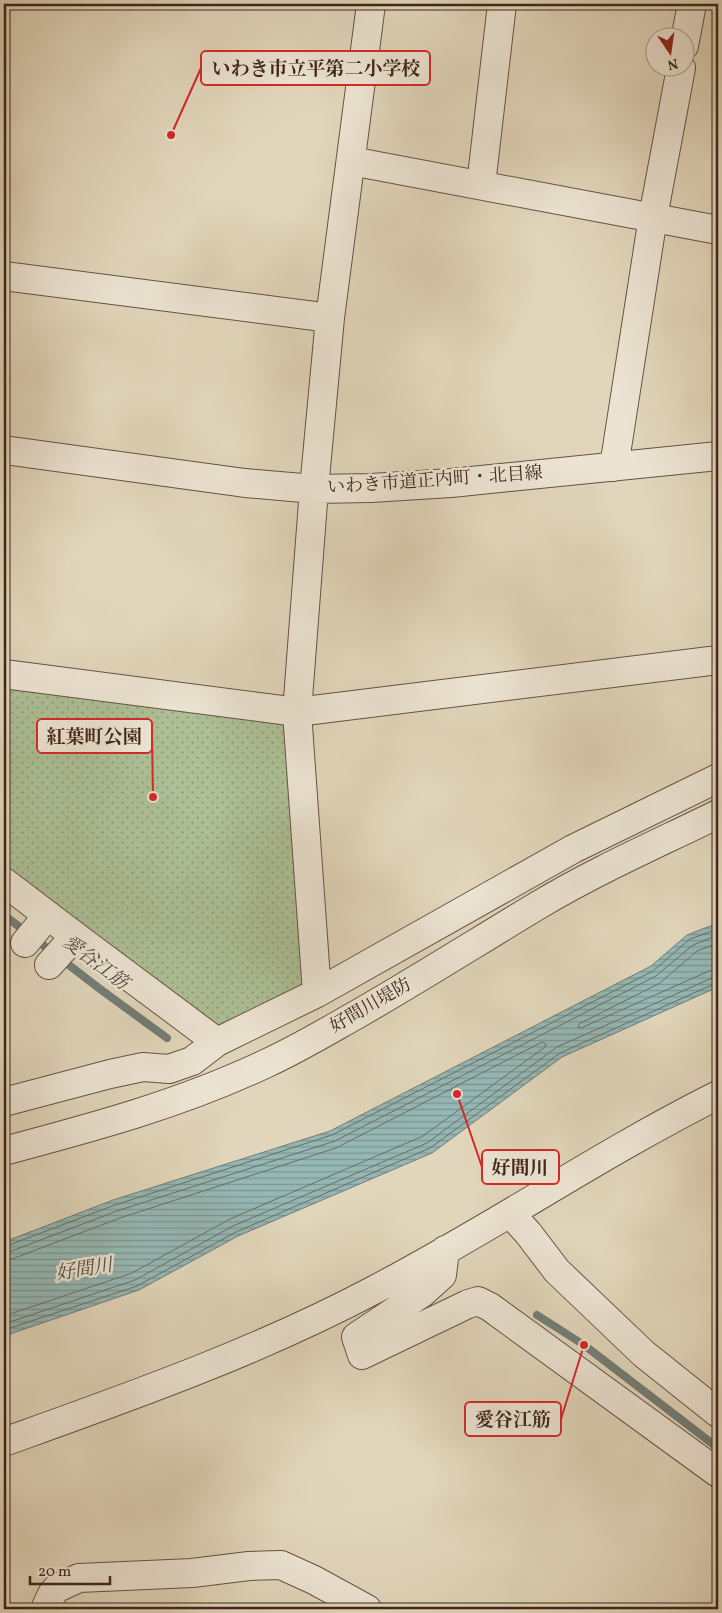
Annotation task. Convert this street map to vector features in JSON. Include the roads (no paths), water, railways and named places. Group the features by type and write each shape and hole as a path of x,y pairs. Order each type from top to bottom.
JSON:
{"street":[{"path":"316,993 297,712 314,490 330,318 370,4"},
{"path":"481,185 502,4"},
{"path":"687,28 692,4"},
{"path":"614,467 678,78"},
{"path":"351,161 718,230"},
{"path":"4,276 330,318"},
{"name":"いわき市道正内町・北目線","path":"4,450 245,483 314,490 452,483 718,456"},
{"path":"4,674 297,712 718,660"},
{"path":"4,1102 110,1074 143,1067 169,1069 192,1061 217,1042 316,993 573,849 718,778"},
{"name":"好間川堤防","path":"4,1151 157,1108 264,1065 301,1047 405,987 539,905 643,849 718,814"},
{"path":"4,882 217,1042"},
{"path":"25,943 48,915"},
{"path":"49,966 74,936"},
{"path":"4,1442 160,1386 296,1328 373,1290 446,1250 604,1157 718,1095"},
{"path":"510,1212 556,1271 644,1354 718,1413"},
{"path":"446,1250 442,1275 422,1293 356,1337 362,1355 468,1304 478,1301 490,1307 718,1473"},
{"path":"45,1609 57,1588 79,1578 192,1573 281,1564 367,1609"}],"water":[{"name":"好間川","path":"718,923 718,987 562,1057 432,1153 238,1236 139,1290 4,1336 4,1242 113,1200 330,1131 651,966 687,935"}],"waterway":[{"name":"愛谷江筋","path":"4,915 167,1038"},
{"name":"愛谷江筋","path":"537,1315 584,1345 718,1448"}],"place":[{"name":"いわき市立平第二小学校","path":"171,135"},
{"name":"紅葉町公園","path":"153,797"},
{"name":"好間川","path":"457,1094"},
{"name":"愛谷江筋","path":"584,1345"}]}
